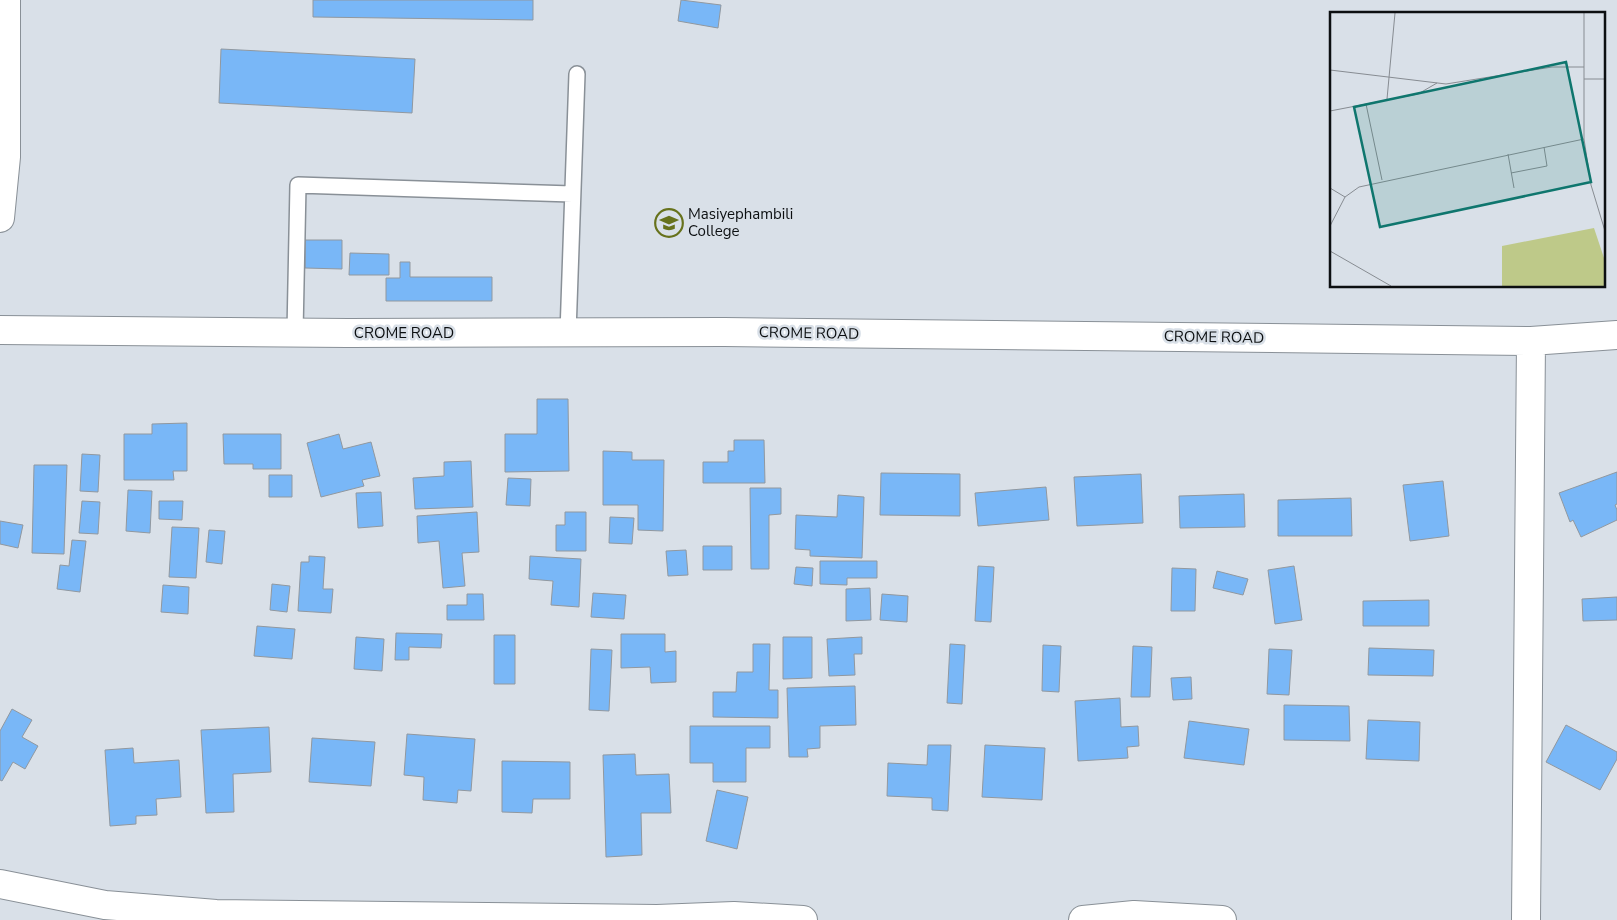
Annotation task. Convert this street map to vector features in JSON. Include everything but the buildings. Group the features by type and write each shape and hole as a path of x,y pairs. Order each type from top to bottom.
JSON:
{"street":[{"path":"0,218 6,158 6,0"},
{"name":"CROME ROAD","path":"0,330 724,332 1531,341 1617,335"},
{"path":"1526,920 1531,341"},
{"path":"0,884 105,905 216,914 657,919 734,916 803,920"},
{"path":"1082,920 1134,915 1222,920"}],"lane":[{"path":"568,333 577,74"},
{"path":"295,332 298,185 572,194"}],"place":[{"name":"Masiyephambili College","path":"669,223"}]}
